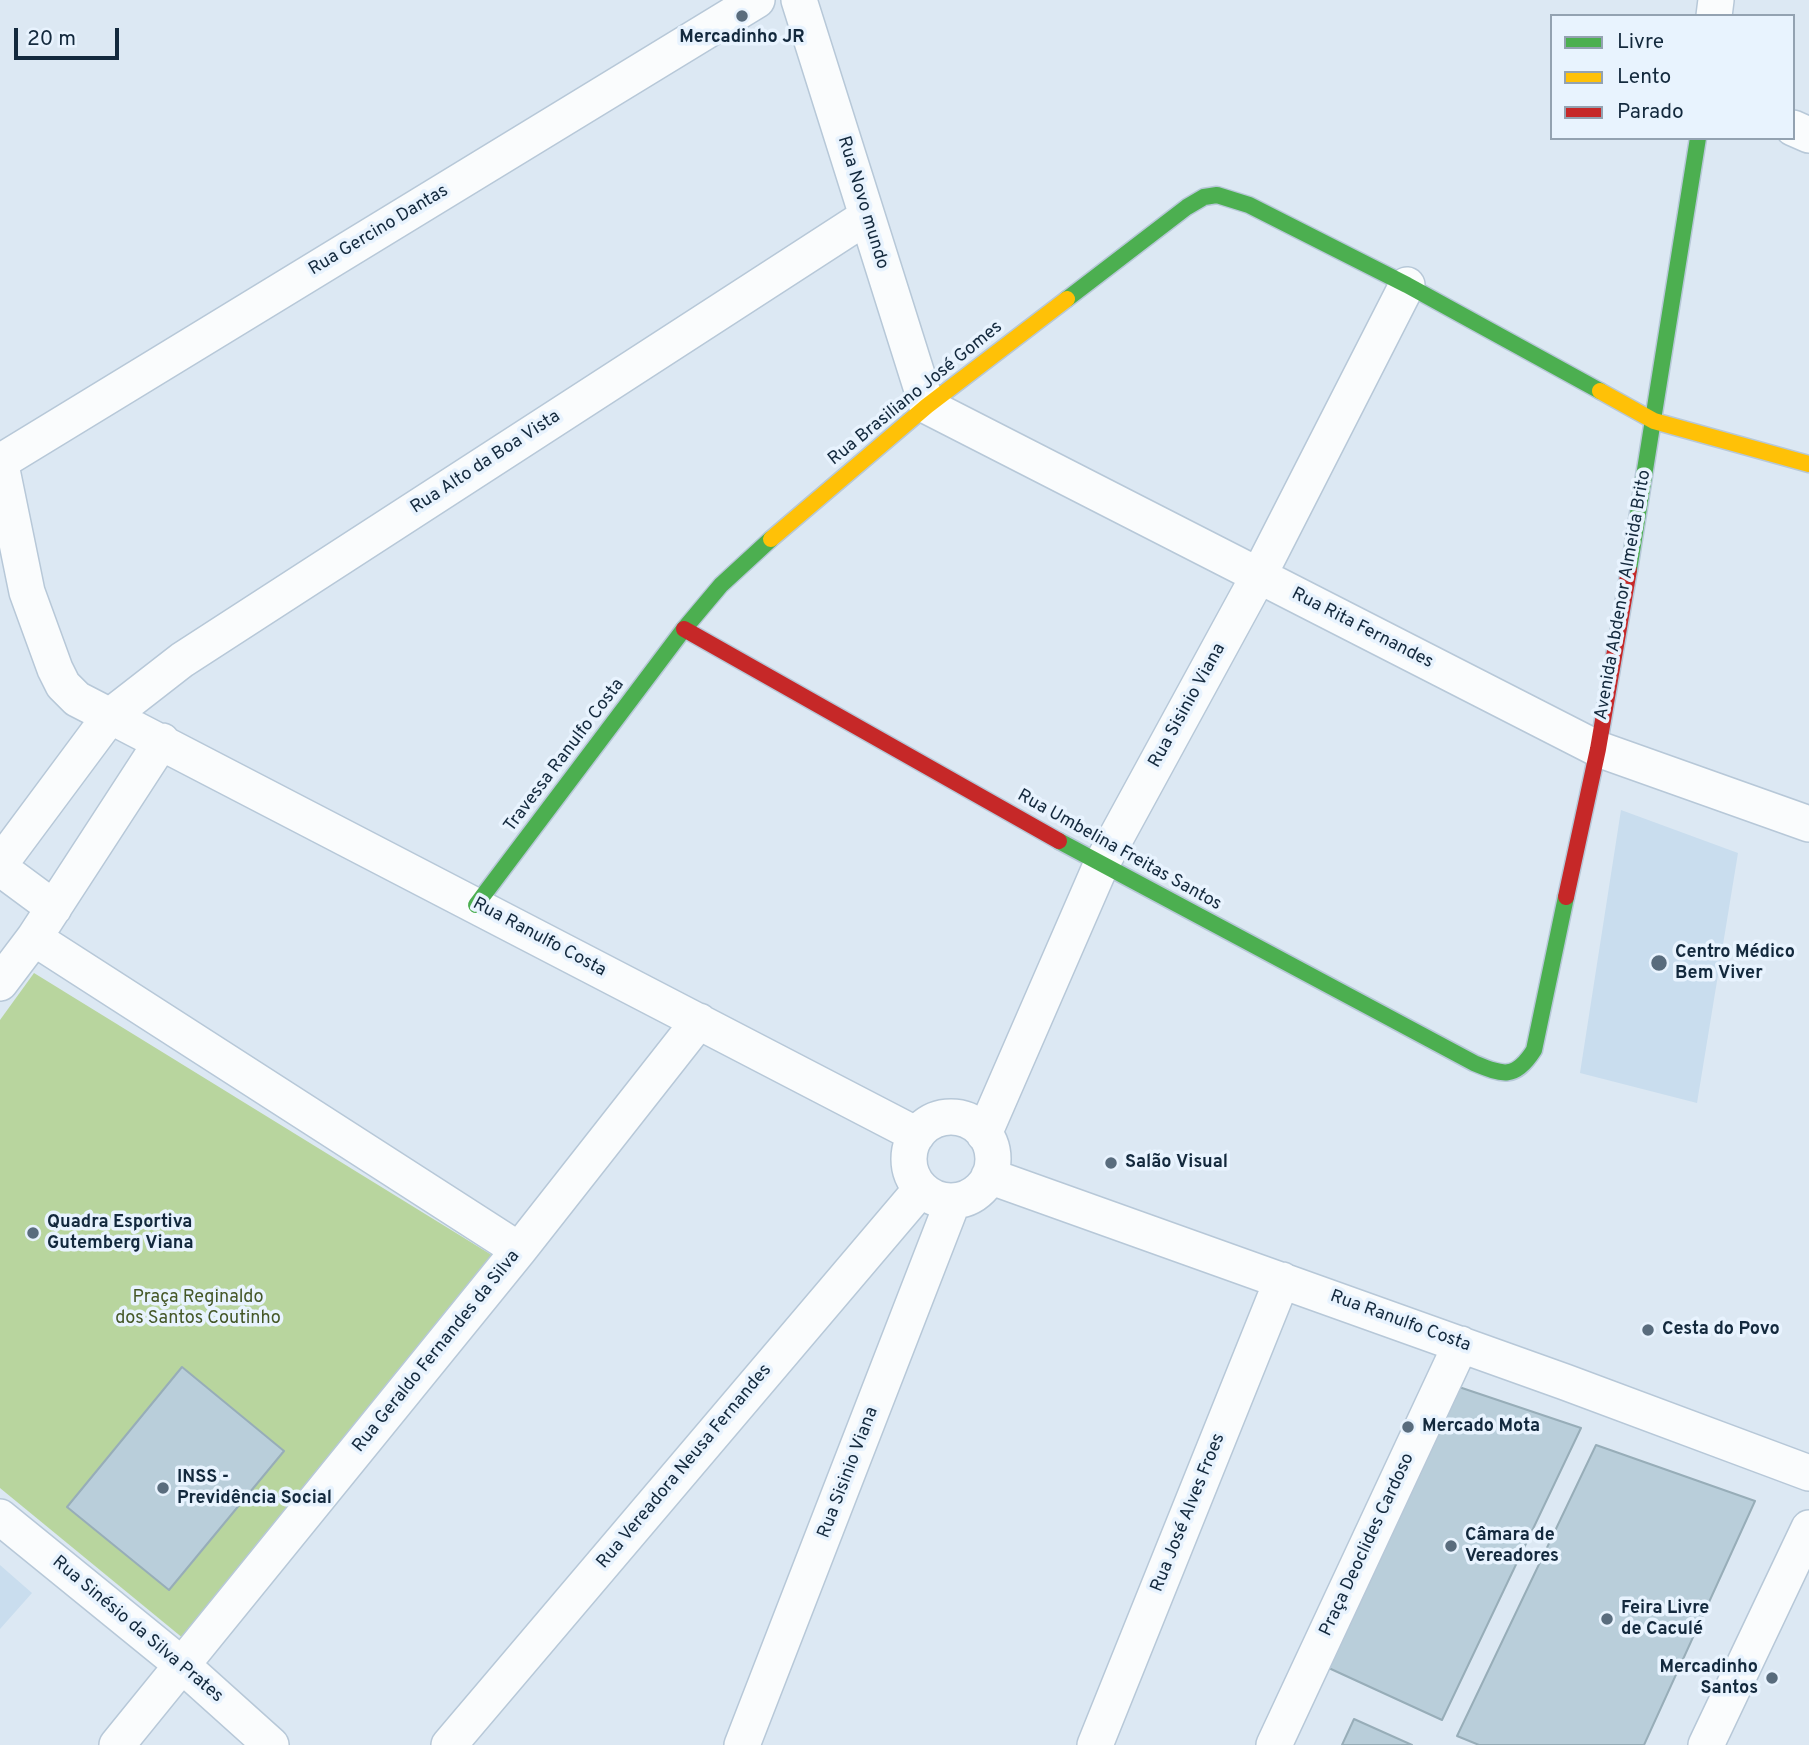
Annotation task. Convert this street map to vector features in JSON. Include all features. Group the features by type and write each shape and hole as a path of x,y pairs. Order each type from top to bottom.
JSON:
{"street":[{"name":"Rua Gercino Dantas","path":"0,461 757,0"},
{"name":"Rua Novo mundo","path":"799,0 927,406"},
{"name":"Avenida Abdenor Almeida Brito","path":"1534,1050 1598,749 1654,421 1698,140"},
{"name":"Rua Brasiliano José Gomes","path":"684,629 721,585 752,554 927,406 1188,207 1204,197 1217,195 1231,198 1407,285 1654,421 1809,464"},
{"name":"Rua Alto da Boa Vista","path":"0,866 110,716 182,660 866,216"},
{"name":"Rua Sisinio Viana","path":"984,1134 1101,865 1258,577 1407,285"},
{"name":"Rua Rita Fernandes","path":"927,406 1598,749 1809,824"},
{"name":"Rua Ranulfo Costa","path":"0,461 13,593 64,685 77,699 916,1135"},
{"name":"Rua Umbelina Freitas Santos","path":"684,629 1101,865 1474,1063 1496,1072 1511,1073 1524,1067 1534,1050"},
{"name":"Travessa Ranulfo Costa","path":"476,905 684,629"},
{"path":"0,983 34,938 162,741"},
{"path":"0,866 54,908"},
{"path":"34,938 519,1250"},
{"name":"Rua Geraldo Fernandes da Silva","path":"117,1745 519,1250 699,1021"},
{"path":"949,1118 967,1121 984,1134 992,1154 992,1166 989,1176 975,1194 953,1201 942,1200 921,1189 910,1168 909,1157 916,1135 931,1123 949,1118"},
{"name":"Rua Ranulfo Costa","path":"989,1176 1461,1344 1809,1473"},
{"name":"Rua Vereadora Neusa Fernandes","path":"449,1745 921,1189"},
{"name":"Rua Sisinio Viana","path":"742,1745 953,1201"},
{"name":"Rua José Alves Froes","path":"1095,1745 1282,1280"},
{"name":"Praça Deoclides Cardoso","path":"1274,1745 1461,1344"},
{"name":"Rua Sinésio da Silva Prates","path":"0,1517 182,1665 271,1745"},
{"path":"1706,1745 1809,1528"}],"shaded area":[{"name":"Centro Médico Bem Viver","path":"1621,810 1738,853 1697,1103 1580,1073"},
{"path":"0,1565 32,1593 0,1629"}],"green space":[{"name":"Praça Reginaldo dos Santos Coutinho","path":"34,973 495,1257 184,1639 0,1488 0,1020"}],"building":[{"path":"182,1367 284,1451 169,1590 67,1507"},
{"name":"Câmara de Vereadores","path":"1456,1386 1581,1428 1442,1720 1320,1664"},
{"name":"Feira Livre de Caculé","path":"1596,1445 1755,1501 1644,1745 1479,1745 1457,1736"},
{"path":"1354,1719 1412,1745 1342,1745"}],"traffic: fast":[{"path":"1629,570 1698,140"},
{"path":"1067,299 1187,207 1204,197 1217,195 1249,205 1407,285 1600,391"},
{"path":"476,905 684,629 721,585 771,539"},
{"path":"1059,841 1474,1063 1501,1072 1521,1066 1534,1050 1566,897"}],"traffic: slow":[{"path":"771,539 927,406 1067,299"},
{"path":"1600,391 1654,421 1809,464"}],"traffic: jam":[{"path":"1566,897 1598,749 1629,570"},
{"path":"684,629 1059,841"}],"place":[{"name":"Mercadinho JR","path":"742,16"},
{"name":"Centro Médico Bem Viver","path":"1659,963"},
{"name":"Salão Visual","path":"1111,1163"},
{"name":"Quadra Esportiva Gutemberg Viana","path":"33,1233"},
{"name":"Cesta do Povo","path":"1648,1330"},
{"name":"Mercado Mota","path":"1408,1427"},
{"name":"INSS - Previdência Social","path":"163,1488"},
{"name":"Câmara de Vereadores","path":"1451,1546"},
{"name":"Feira Livre de Caculé","path":"1607,1619"},
{"name":"Mercadinho Santos","path":"1772,1678"}]}
